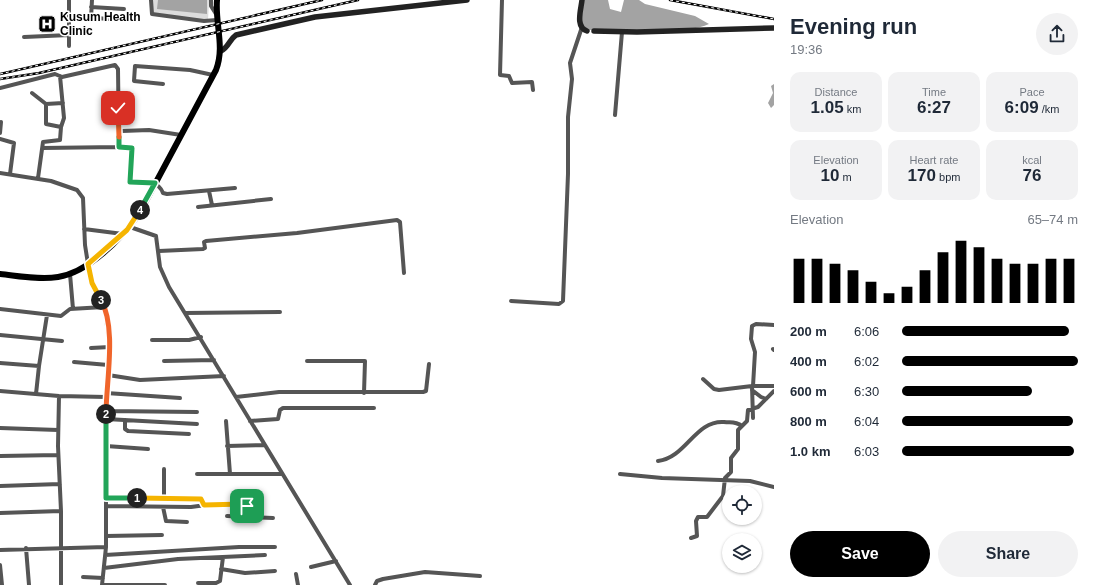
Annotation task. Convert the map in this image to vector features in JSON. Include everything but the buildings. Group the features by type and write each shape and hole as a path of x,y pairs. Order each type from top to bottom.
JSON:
{"main road":[{"path":"0,274 43,278 70,274 88,264 130,227 181,135 220,60 221,50 216,17 217,0"}],"street":[{"path":"69,0 70,46"},
{"path":"91,18 92,0"},
{"path":"151,0 152,14 204,21 216,17 211,6 212,0"},
{"path":"221,50 228,46 232,37 236,35 315,17 467,0"},
{"path":"502,0 500,75 509,76 511,82 532,82 533,90"},
{"path":"511,301 559,304 563,301 568,189 568,109 572,79 570,63 582,27 580,22 582,0"},
{"path":"91,7 124,9"},
{"path":"69,16 109,19"},
{"path":"582,27 591,31 622,32 774,28"},
{"path":"614,115 622,32"},
{"path":"24,37 69,35"},
{"path":"0,88 56,74 60,76 113,65 117,66 119,147"},
{"path":"163,84 134,81 135,66 190,70 213,75"},
{"path":"38,178 43,141 60,140 61,127 64,118 60,76"},
{"path":"32,92 46,104 63,103"},
{"path":"46,104 46,124 61,127"},
{"path":"0,133 1,122"},
{"path":"122,131 149,130 181,135"},
{"path":"0,139 14,143 10,174"},
{"path":"42,148 132,148 130,182 155,183 160,186 163,192 167,194 235,188"},
{"path":"0,173 51,181 81,193 84,204 84,229 88,264 92,283 104,307 110,347 106,395 106,547 102,585 165,585"},
{"path":"210,191 212,205"},
{"path":"198,207 272,199"},
{"path":"159,251 203,249 205,248 204,242 206,241 297,233 397,220 400,222 404,273"},
{"path":"130,227 155,235 162,274 350,585"},
{"path":"84,229 123,234"},
{"path":"70,274 73,309"},
{"path":"0,309 63,316 69,310 73,309 104,307"},
{"path":"185,313 280,312"},
{"path":"36,394 38,366 44,340 47,315"},
{"path":"753,418 752,387 755,352 751,339 752,326 756,324 774,324"},
{"path":"0,336 62,341"},
{"path":"152,340 193,340 200,337"},
{"path":"91,348 110,347"},
{"path":"164,361 214,360"},
{"path":"307,361 365,361 364,393"},
{"path":"74,362 108,365"},
{"path":"0,363 38,366"},
{"path":"236,396 279,392 424,392 427,387 429,364"},
{"path":"108,375 140,380 224,376"},
{"path":"703,379 714,389 720,390 774,386"},
{"path":"752,387 761,397 766,398"},
{"path":"0,391 59,396 106,395 180,398"},
{"path":"691,538 697,536 696,520 698,517 707,516 723,496 726,478 731,472 731,458 738,448 738,430 746,424 748,410 758,406 774,391"},
{"path":"59,396 58,455 62,511 61,585"},
{"path":"250,421 279,419 281,409 285,408 374,408"},
{"path":"106,411 197,412"},
{"path":"106,419 197,424"},
{"path":"125,420 125,428 128,431 189,434"},
{"path":"226,421 230,474"},
{"path":"658,461 670,458 680,452 698,431 719,421 736,422 742,426"},
{"path":"0,428 58,430"},
{"path":"227,446 265,445"},
{"path":"106,446 148,449"},
{"path":"0,456 58,455"},
{"path":"164,469 164,499"},
{"path":"197,474 282,474"},
{"path":"620,474 660,478 750,481 774,486"},
{"path":"0,486 60,484"},
{"path":"106,498 202,499 204,505"},
{"path":"106,506 191,507 204,505 245,504 247,507 247,517"},
{"path":"163,507 166,521 187,522"},
{"path":"0,513 62,511"},
{"path":"227,516 273,518"},
{"path":"106,536 162,535"},
{"path":"0,550 26,548 106,547"},
{"path":"105,555 275,547"},
{"path":"26,548 29,585"},
{"path":"104,568 178,559 265,555"},
{"path":"198,583 219,582 223,556"},
{"path":"310,567 336,561"},
{"path":"0,565 2,585"},
{"path":"222,569 245,573 276,571"},
{"path":"375,585 377,581 383,579 420,572 480,576"},
{"path":"296,574 298,585"},
{"path":"83,577 103,578"}],"shaded area":[{"path":"151,0 209,0 208,21 150,14"},
{"path":"158,0 207,0 207,14 157,9"},
{"path":"584,0 608,0 610,9 621,12 624,0 639,0 645,4 695,16 709,24 698,28 668,31 587,30 581,22"},
{"path":"774,84 774,105 771,108 768,103 773,93 771,86"}],"railway":[{"path":"0,74 322,0"},
{"path":"0,79 39,73 358,0"},
{"path":"670,0 774,19"}],"place":[{"name":"Kusum Health Clinic","path":"47,24"}],"route":[{"path":"118,108 119,147 132,148 130,182 155,183 138,214 127,230 88,264 92,283 104,307 110,342 106,397 106,498 201,499 203,500 204,505 245,504 247,506"}]}
